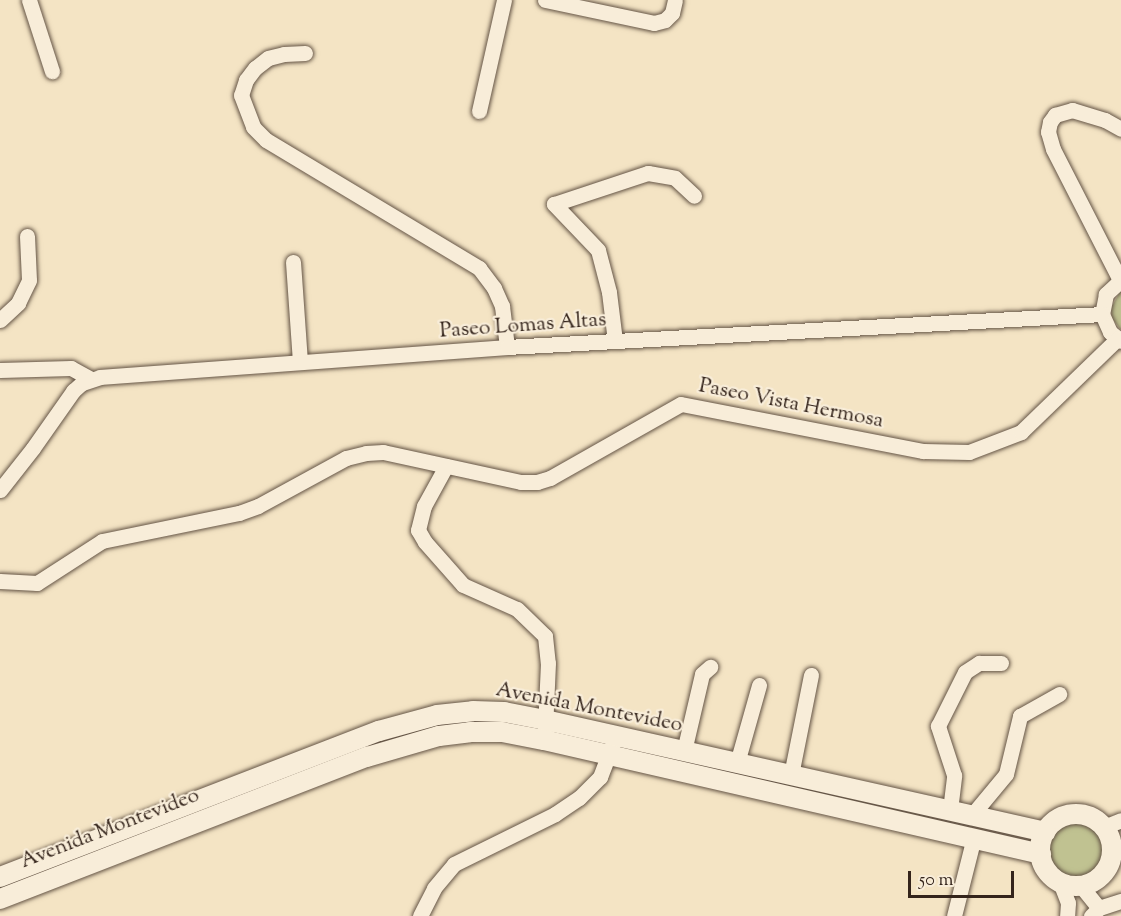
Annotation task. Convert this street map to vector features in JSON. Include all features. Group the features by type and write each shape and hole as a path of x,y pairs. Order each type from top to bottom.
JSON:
{"street":[{"path":"29,0 52,71"},
{"path":"479,111 504,0"},
{"path":"545,0 654,23 665,20 672,13 675,0"},
{"path":"305,53 284,54 268,58 255,68 246,80 241,95 253,127 266,140 479,268 494,288 502,306 507,347"},
{"path":"1119,340 1110,333 1102,314 1106,294 1120,280 1053,149 1048,132 1050,122 1055,116 1072,110 1105,120 1121,129"},
{"path":"615,341 609,292 598,250 554,204 648,173 675,178 694,196"},
{"path":"0,320 18,303 29,280 27,236"},
{"path":"293,262 300,361"},
{"name":"Paseo Lomas Altas","path":"0,490 73,391 91,379 120,374 507,347 1102,314"},
{"name":"Paseo Vista Hermosa","path":"0,581 37,583 102,541 239,513 258,506 346,458 366,453 383,452 521,482 537,482 550,478 675,406 688,404 922,451 969,452 1021,432 1119,340"},
{"path":"0,370 71,368 91,379"},
{"path":"446,466 424,506 418,530 425,542 463,585 517,609 545,636 548,663 544,740"},
{"path":"950,810 954,774 938,726 965,672 979,663 1001,663"},
{"path":"684,751 702,674 710,667"},
{"path":"791,775 811,675"},
{"path":"737,763 759,685"},
{"path":"972,815 1006,774 1020,716 1059,694"},
{"name":"Avenida Montevideo","path":"0,877 192,801 379,731 437,716 465,712 504,711 1046,832"},
{"path":"379,731 385,751"},
{"name":"Avenida Montevideo","path":"0,899 198,820 385,751 462,733 502,732 544,740 973,841 1041,854"},
{"path":"420,916 434,888 454,864 566,808 600,777 610,755 614,736"},
{"path":"192,801 198,820"},
{"path":"1060,882 1081,886 1114,871 1117,848 1112,824 1074,815 1062,817 1046,832 1041,854 1047,871 1060,882 1068,903 1067,916"},
{"path":"954,916 973,841"},
{"path":"1081,886 1095,912 1121,901"}],"green space":[{"path":"1121,290 1121,330 1112,318 1111,308"},
{"path":"1071,817 1083,817 1095,822 1105,832 1110,850 1108,863 1095,878 1083,883 1071,883 1059,878 1049,868 1044,856 1044,844 1049,832 1059,822"}]}
